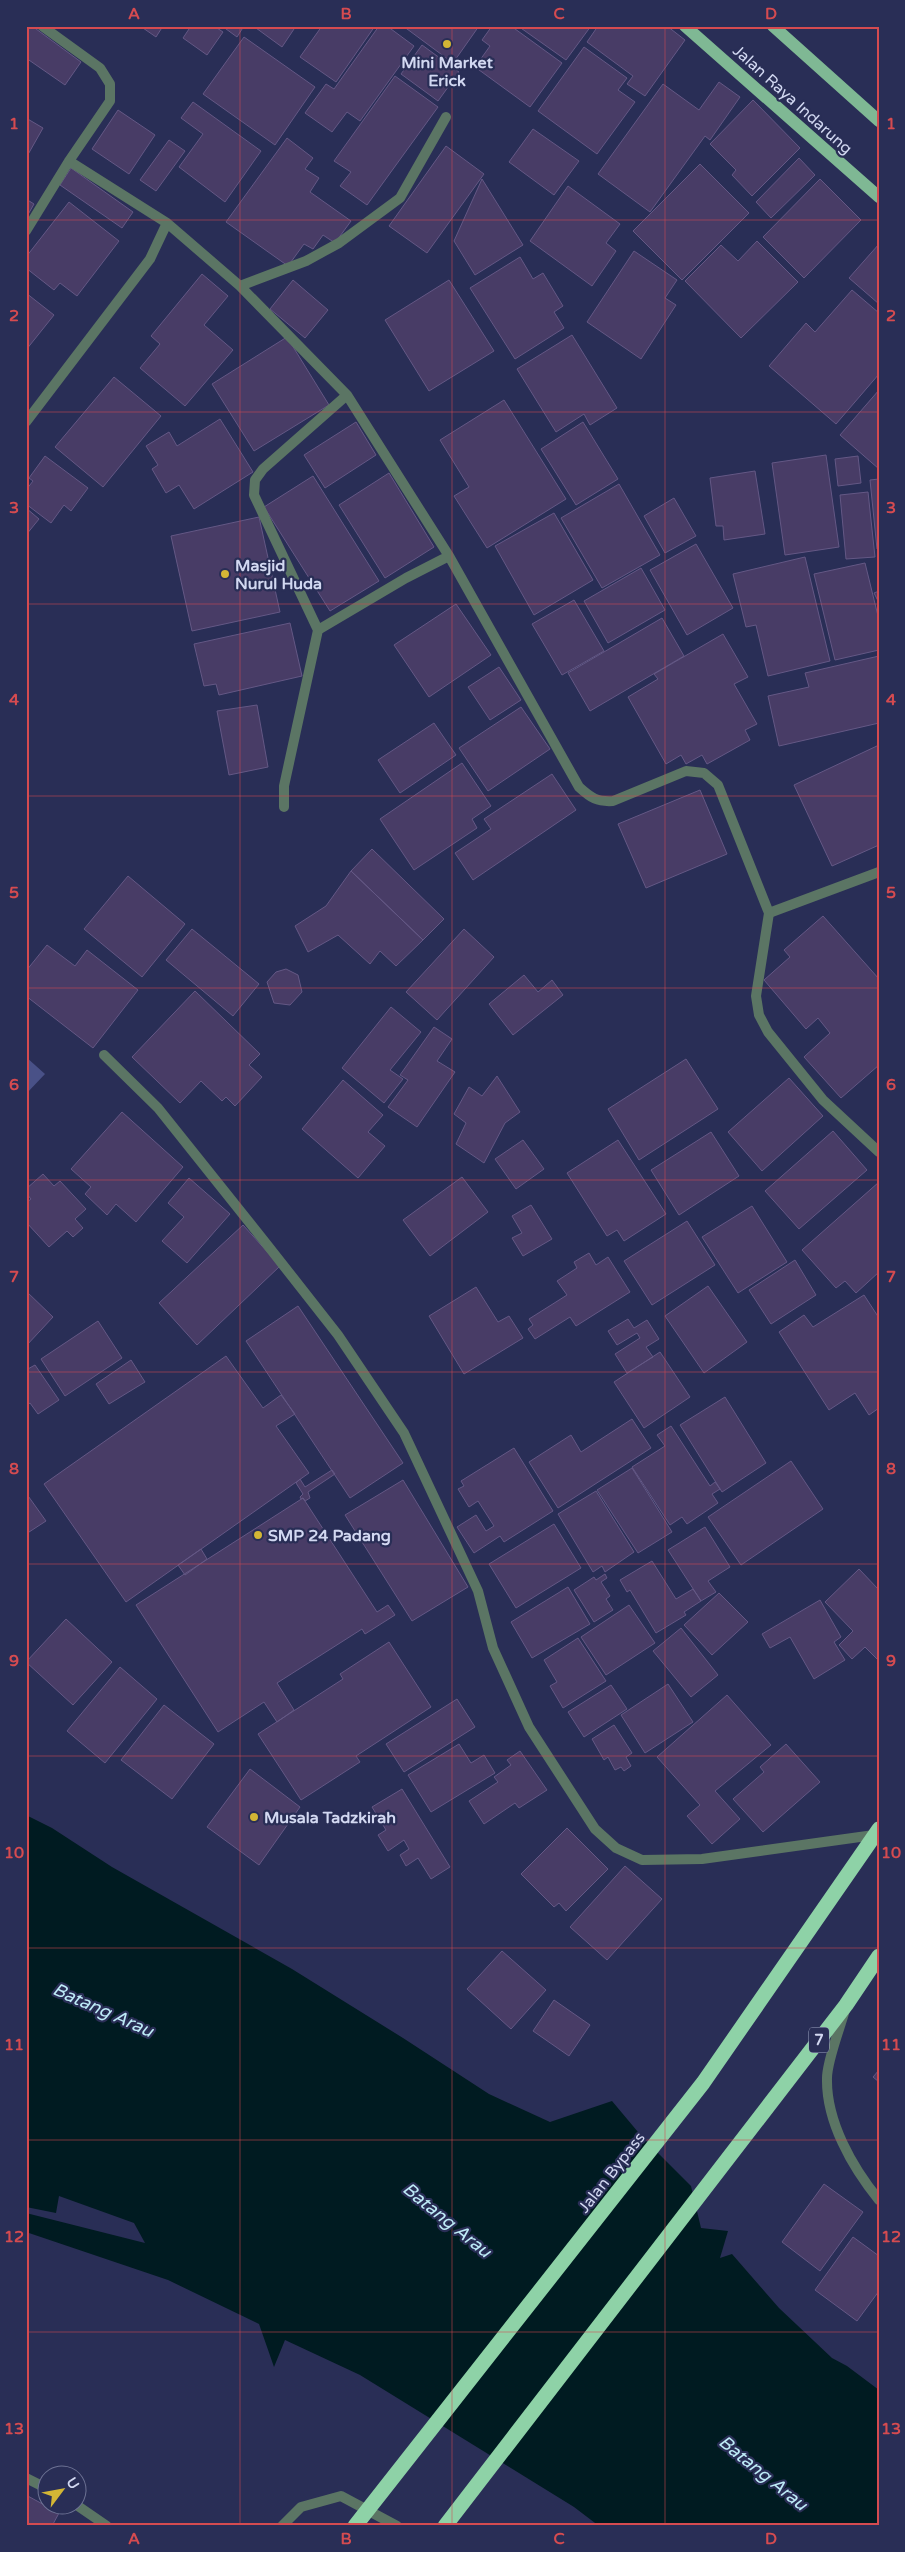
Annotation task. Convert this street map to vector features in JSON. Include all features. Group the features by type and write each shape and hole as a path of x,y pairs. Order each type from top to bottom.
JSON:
{"highway":[{"name":"Jalan Bypass","path":"355,2526 703,2083 877,1832"},
{"name":"7","path":"446,2526 846,2005 879,1956"}],"main road":[{"name":"Jalan Raya Indarung","path":"685,26 879,197"},
{"path":"773,26 879,121"}],"street":[{"path":"26,231 69,161 110,101 110,84 100,68 42,26"},
{"path":"240,286 306,261 331,248 373,220 400,198 446,117"},
{"path":"69,161 167,222 240,286 347,395 448,556 579,787 590,797 600,802 613,801 686,771 695,771 713,779 718,785 769,913 756,996 759,1015 768,1032 824,1100 879,1152"},
{"path":"26,422 150,259 167,222"},
{"path":"284,806 284,786 318,630 254,495 255,480 263,468 347,395"},
{"path":"318,630 406,578 448,556"},
{"path":"769,913 879,872"},
{"path":"104,1055 158,1108 266,1242 338,1336 404,1433 478,1591 494,1648 529,1727 595,1829 616,1848 642,1860 702,1858 877,1832"},
{"path":"846,2005 827,2077 832,2110 842,2142 879,2200"},
{"path":"26,2478 38,2484"},
{"path":"282,2526 301,2507 341,2496 397,2526"},
{"path":"88,2513 108,2526"}],"shaded area":[{"path":"26,1057 45,1074 26,1094"}],"water":[{"name":"Batang Arau","path":"26,1815 52,1828 112,1867 292,1969 489,2094 550,2122 612,2101 643,2138 691,2186 701,2228 728,2231 720,2258 732,2254 779,2308 832,2358 847,2366 879,2390 879,2526 599,2526 574,2507 360,2375 285,2340 274,2367 259,2324 168,2280 26,2232 26,2213 145,2243 134,2223 59,2196 56,2213 26,2207"}],"building":[{"path":"26,26 32,26 81,62 65,85 26,58"},
{"path":"144,26 163,26 156,37 143,28"},
{"path":"191,26 214,26 223,32 207,55 183,38"},
{"path":"222,26 244,26 237,37"},
{"path":"257,26 296,26 282,47 256,28"},
{"path":"322,26 375,26 336,82 300,57"},
{"path":"379,26 387,26 414,46 360,121 347,112 332,132 305,113 326,84 334,89"},
{"name":"Mini Market Erick","path":"403,26 479,26 453,63"},
{"path":"492,26 511,26 562,63 530,107 475,67 490,46 482,40"},
{"path":"518,26 591,26 566,60"},
{"path":"598,26 667,26 685,40 645,96 627,84 633,76 587,42"},
{"path":"244,37 315,87 275,145 203,94"},
{"path":"422,45 459,72 438,101 401,74"},
{"path":"584,47 627,78 618,90 635,102 597,154 538,111"},
{"path":"395,76 438,107 367,205 340,186 351,172 334,161"},
{"path":"719,82 740,97 710,140 705,136 650,212 598,174 663,84 699,110"},
{"path":"753,100 800,148 752,196 732,175 736,170 710,144"},
{"path":"193,102 261,151 225,202 179,167 203,134 181,118"},
{"path":"118,110 155,135 129,174 92,149"},
{"path":"26,118 43,128 26,158"},
{"path":"533,129 579,161 554,195 509,162"},
{"path":"287,138 313,158 305,169 319,178 310,192 351,221 335,243 323,235 313,249 304,244 288,266 226,222"},
{"path":"169,140 185,151 156,191 140,180"},
{"path":"446,146 484,174 427,253 389,226"},
{"path":"799,158 815,175 771,218 756,202"},
{"path":"700,164 749,213 682,280 633,231"},
{"path":"71,168 133,212 122,228 60,185"},
{"path":"482,179 523,245 475,275 454,241"},
{"path":"820,179 861,220 804,278 763,237"},
{"path":"568,186 620,224 606,243 616,251 592,286 530,241"},
{"path":"26,199 34,204 26,218"},
{"path":"69,202 119,241 77,296 60,283 54,290 26,268 26,257"},
{"path":"757,241 798,282 741,338 685,281 721,245 738,261"},
{"path":"879,244 879,304 849,278"},
{"path":"634,251 677,280 665,298 676,305 641,359 587,322"},
{"path":"520,257 533,279 543,273 563,306 554,312 564,328 515,359 470,288"},
{"path":"202,274 228,296 204,325 233,350 185,406 140,368 160,344 151,336"},
{"path":"293,280 328,310 305,338 270,309"},
{"path":"449,280 494,351 429,391 385,320"},
{"path":"852,290 879,313 879,374 836,424 769,366 806,323 815,332"},
{"path":"26,293 54,315 26,350"},
{"path":"572,335 617,408 590,425 584,414 556,432 517,369"},
{"path":"287,337 329,405 254,451 212,384"},
{"path":"114,377 161,416 103,487 55,447"},
{"path":"879,390 879,469 840,435"},
{"path":"504,400 566,499 487,548 454,496 469,487 440,440"},
{"path":"220,419 253,472 194,509 179,485 166,493 152,469 158,465 146,446 169,432 177,446"},
{"path":"356,422 376,455 325,488 304,455"},
{"path":"583,422 618,479 576,505 541,449"},
{"path":"826,455 839,547 785,555 772,463"},
{"path":"45,456 88,488 71,511 64,505 51,523 26,504 26,490 33,481 29,478"},
{"path":"858,456 861,483 838,486 835,459"},
{"path":"755,471 765,534 724,540 723,526 716,526 710,478"},
{"path":"389,473 434,547 385,578 339,505"},
{"path":"313,476 379,581 330,611 264,507"},
{"path":"879,479 879,548 877,549 870,480"},
{"path":"619,484 660,555 602,588 561,518"},
{"path":"868,492 875,557 846,559 840,495"},
{"path":"674,498 696,536 665,553 644,516"},
{"path":"26,508 39,519 26,535"},
{"path":"554,513 593,580 534,615 495,546"},
{"name":"Masjid Nurul Huda","path":"259,517 280,612 192,631 171,536"},
{"path":"696,544 733,608 687,635 650,570"},
{"path":"805,557 830,661 768,676 756,625 746,627 733,574"},
{"path":"865,563 879,620 879,650 835,660 814,574"},
{"path":"641,568 665,610 608,643 584,601"},
{"path":"879,591 879,603 874,593"},
{"path":"574,600 604,651 562,675 532,624"},
{"path":"456,604 491,655 429,697 394,645"},
{"path":"662,618 684,656 590,711 568,673"},
{"path":"290,623 302,676 219,695 216,684 204,686 194,644"},
{"path":"723,634 748,677 734,684 757,724 745,730 750,740 707,764 702,755 686,764 681,755 666,764 628,697 658,679 654,674"},
{"path":"879,656 879,723 779,746 768,696 809,687 805,673"},
{"path":"499,667 521,700 490,720 468,687"},
{"path":"257,705 268,767 229,775 217,711"},
{"path":"521,707 550,749 488,791 459,748"},
{"path":"434,723 456,755 400,793 378,760"},
{"path":"879,745 879,845 832,866 794,785"},
{"path":"462,763 491,806 472,819 477,828 414,870 380,819"},
{"path":"552,774 576,810 473,880 455,853 491,829 484,819"},
{"path":"700,790 727,854 646,888 618,824"},
{"path":"372,849 444,919 423,940 351,871"},
{"path":"351,871 423,940 396,966 380,951 370,964 338,935 308,952 295,926 326,906"},
{"path":"128,876 185,924 142,977 84,929"},
{"path":"823,916 879,979 879,1065 841,1098 804,1057 830,1033 818,1018 806,1029 764,980 790,957 784,950"},
{"path":"192,929 259,984 233,1016 166,960"},
{"path":"464,929 494,957 437,1020 406,992"},
{"path":"47,945 75,966 87,950 138,990 93,1048 26,996 26,971"},
{"path":"286,969 298,975 302,992 290,1005 274,1003 267,982 276,972"},
{"path":"524,975 538,992 552,980 563,995 513,1035 489,1004"},
{"path":"195,991 260,1054 249,1065 262,1077 235,1106 226,1097 222,1101 201,1081 180,1103 132,1057"},
{"path":"391,1007 421,1032 390,1070 403,1079 384,1103 342,1068"},
{"path":"434,1027 452,1039 437,1061 455,1072 417,1127 388,1107 408,1080 400,1075"},
{"path":"686,1059 718,1109 639,1160 608,1109"},
{"path":"497,1076 520,1112 505,1123 484,1163 456,1144 466,1123 454,1114 469,1087 482,1096"},
{"path":"789,1078 823,1116 762,1171 728,1132"},
{"path":"343,1080 383,1115 368,1132 385,1146 358,1178 302,1129"},
{"path":"122,1112 183,1167 136,1222 116,1204 107,1215 85,1194 91,1187 71,1169"},
{"path":"833,1131 867,1170 799,1229 765,1191"},
{"path":"711,1132 739,1176 679,1215 651,1170"},
{"path":"523,1140 544,1169 516,1189 495,1159"},
{"path":"618,1140 666,1214 624,1241 617,1230 607,1236 567,1173"},
{"path":"43,1174 54,1186 60,1181 86,1209 75,1219 83,1228 73,1237 67,1231 49,1247 26,1222 26,1203 31,1199 26,1193 26,1189"},
{"path":"462,1177 488,1212 430,1256 403,1220"},
{"path":"189,1178 230,1214 187,1263 162,1241 184,1217 168,1203"},
{"path":"879,1182 879,1272 856,1293 845,1281 836,1288 802,1250"},
{"path":"531,1205 552,1239 523,1256 512,1238 522,1233 512,1216"},
{"path":"752,1206 787,1262 738,1293 702,1237"},
{"path":"687,1221 715,1265 652,1305 624,1261"},
{"path":"243,1225 280,1266 197,1345 159,1303"},
{"path":"589,1253 596,1265 608,1257 630,1292 576,1326 570,1317 535,1339 528,1329 533,1325 529,1319 567,1295 557,1281 577,1268 574,1262"},
{"path":"795,1260 816,1295 771,1324 749,1290"},
{"path":"708,1286 747,1342 704,1373 665,1316"},
{"path":"476,1287 498,1322 509,1316 523,1338 464,1374 429,1316"},
{"path":"26,1291 53,1317 26,1346"},
{"path":"864,1295 879,1318 879,1408 869,1415 855,1393 829,1410 779,1332 804,1315 813,1327"},
{"path":"298,1306 403,1463 350,1498 246,1341"},
{"path":"628,1319 634,1328 647,1320 659,1339 646,1347 653,1357 627,1373 615,1354 640,1338 637,1333 617,1345 608,1331"},
{"path":"98,1321 122,1358 65,1396 41,1359"},
{"path":"660,1352 690,1397 644,1428 614,1382"},
{"path":"226,1356 263,1408 281,1395 295,1414 276,1426 309,1473 126,1602 44,1484"},
{"path":"131,1360 145,1382 109,1404 96,1384"},
{"path":"35,1365 59,1400 38,1414 30,1403 26,1406 26,1370"},
{"path":"725,1397 766,1463 722,1492 680,1425"},
{"path":"632,1419 651,1448 558,1508 529,1462 571,1435 581,1452"},
{"path":"671,1426 710,1486 715,1482 720,1489 712,1494 718,1503 687,1524 682,1517 670,1525 632,1467 665,1446 657,1435"},
{"path":"514,1448 553,1511 504,1542 500,1536 474,1553 457,1527 476,1515 486,1531 494,1526 478,1501 469,1507 458,1489 464,1486 461,1481"},
{"path":"791,1461 823,1509 741,1565 708,1517"},
{"path":"632,1468 672,1532 638,1553 597,1490"},
{"path":"332,1470 335,1474 308,1492 310,1498 305,1501 303,1498 301,1499 300,1497 303,1494 296,1483 300,1479 305,1487"},
{"path":"403,1480 468,1587 412,1621 345,1515"},
{"path":"596,1491 634,1552 605,1572 602,1566 593,1572 558,1514"},
{"path":"26,1493 46,1521 26,1534"},
{"path":"303,1498 377,1612 388,1605 395,1615 365,1634 362,1629 277,1683 294,1710 277,1722 264,1702 218,1732 136,1605"},
{"path":"554,1524 581,1568 516,1608 489,1564"},
{"path":"705,1527 730,1567 708,1581 716,1592 701,1601 668,1550"},
{"path":"201,1549 207,1559 185,1575 178,1565"},
{"path":"652,1561 676,1599 693,1589 701,1601 684,1612 686,1615 656,1633 630,1590 627,1592 620,1580"},
{"path":"859,1569 879,1590 879,1661 865,1647 852,1659 839,1645 853,1631 825,1602"},
{"path":"605,1574 607,1578 601,1582 610,1596 606,1599 613,1610 594,1622 574,1590 594,1577 596,1580"},
{"path":"568,1587 590,1624 532,1658 511,1622"},
{"path":"719,1593 748,1622 712,1655 684,1625"},
{"path":"820,1600 841,1637 834,1642 845,1660 814,1679 790,1637 770,1648 762,1634"},
{"path":"629,1605 655,1643 606,1675 581,1637"},
{"path":"66,1619 112,1662 73,1705 26,1662"},
{"path":"681,1628 718,1675 691,1697 653,1651"},
{"path":"578,1638 606,1681 563,1708 550,1686 557,1682 544,1660"},
{"path":"389,1642 431,1707 356,1756 360,1762 301,1800 258,1734 343,1679 340,1674"},
{"path":"120,1667 157,1699 105,1763 67,1731"},
{"path":"668,1684 693,1722 645,1753 621,1715"},
{"path":"611,1685 627,1709 584,1737 568,1712"},
{"path":"727,1695 771,1745 715,1791 740,1819 712,1844 687,1816 700,1805 657,1757"},
{"path":"457,1699 475,1727 404,1772 386,1744"},
{"path":"164,1705 214,1744 172,1799 121,1760"},
{"path":"614,1725 632,1753 626,1757 631,1766 624,1771 621,1767 615,1770 608,1757 604,1760 592,1739"},
{"path":"459,1744 471,1763 484,1755 495,1773 431,1812 408,1775"},
{"path":"786,1744 820,1782 763,1832 733,1799 764,1772 760,1767"},
{"path":"520,1751 547,1790 519,1808 515,1803 484,1824 469,1801 498,1782 494,1777 511,1765 507,1760"},
{"name":"Musala Tadzkirah","path":"250,1769 300,1807 259,1865 207,1827"},
{"path":"402,1789 450,1867 431,1879 418,1858 406,1866 400,1855 409,1849 404,1840 388,1851 378,1835 386,1830 372,1807"},
{"path":"567,1828 608,1869 566,1911 559,1903 554,1907 521,1874"},
{"path":"625,1866 662,1899 607,1960 570,1927"},
{"path":"502,1951 546,1990 511,2029 467,1989"},
{"path":"554,2000 590,2025 569,2056 533,2031"},
{"path":"879,2070 879,2082 873,2077"},
{"path":"824,2184 863,2212 820,2271 782,2242"},
{"path":"853,2237 879,2256 879,2291 857,2321 815,2290"},
{"path":"26,2495 38,2502 38,2514 58,2514 52,2526 26,2526"}],"place":[{"name":"Mini Market Erick","path":"447,44"},
{"name":"Masjid Nurul Huda","path":"225,574"},
{"name":"SMP 24 Padang","path":"258,1535"},
{"name":"Musala Tadzkirah","path":"254,1817"}]}
